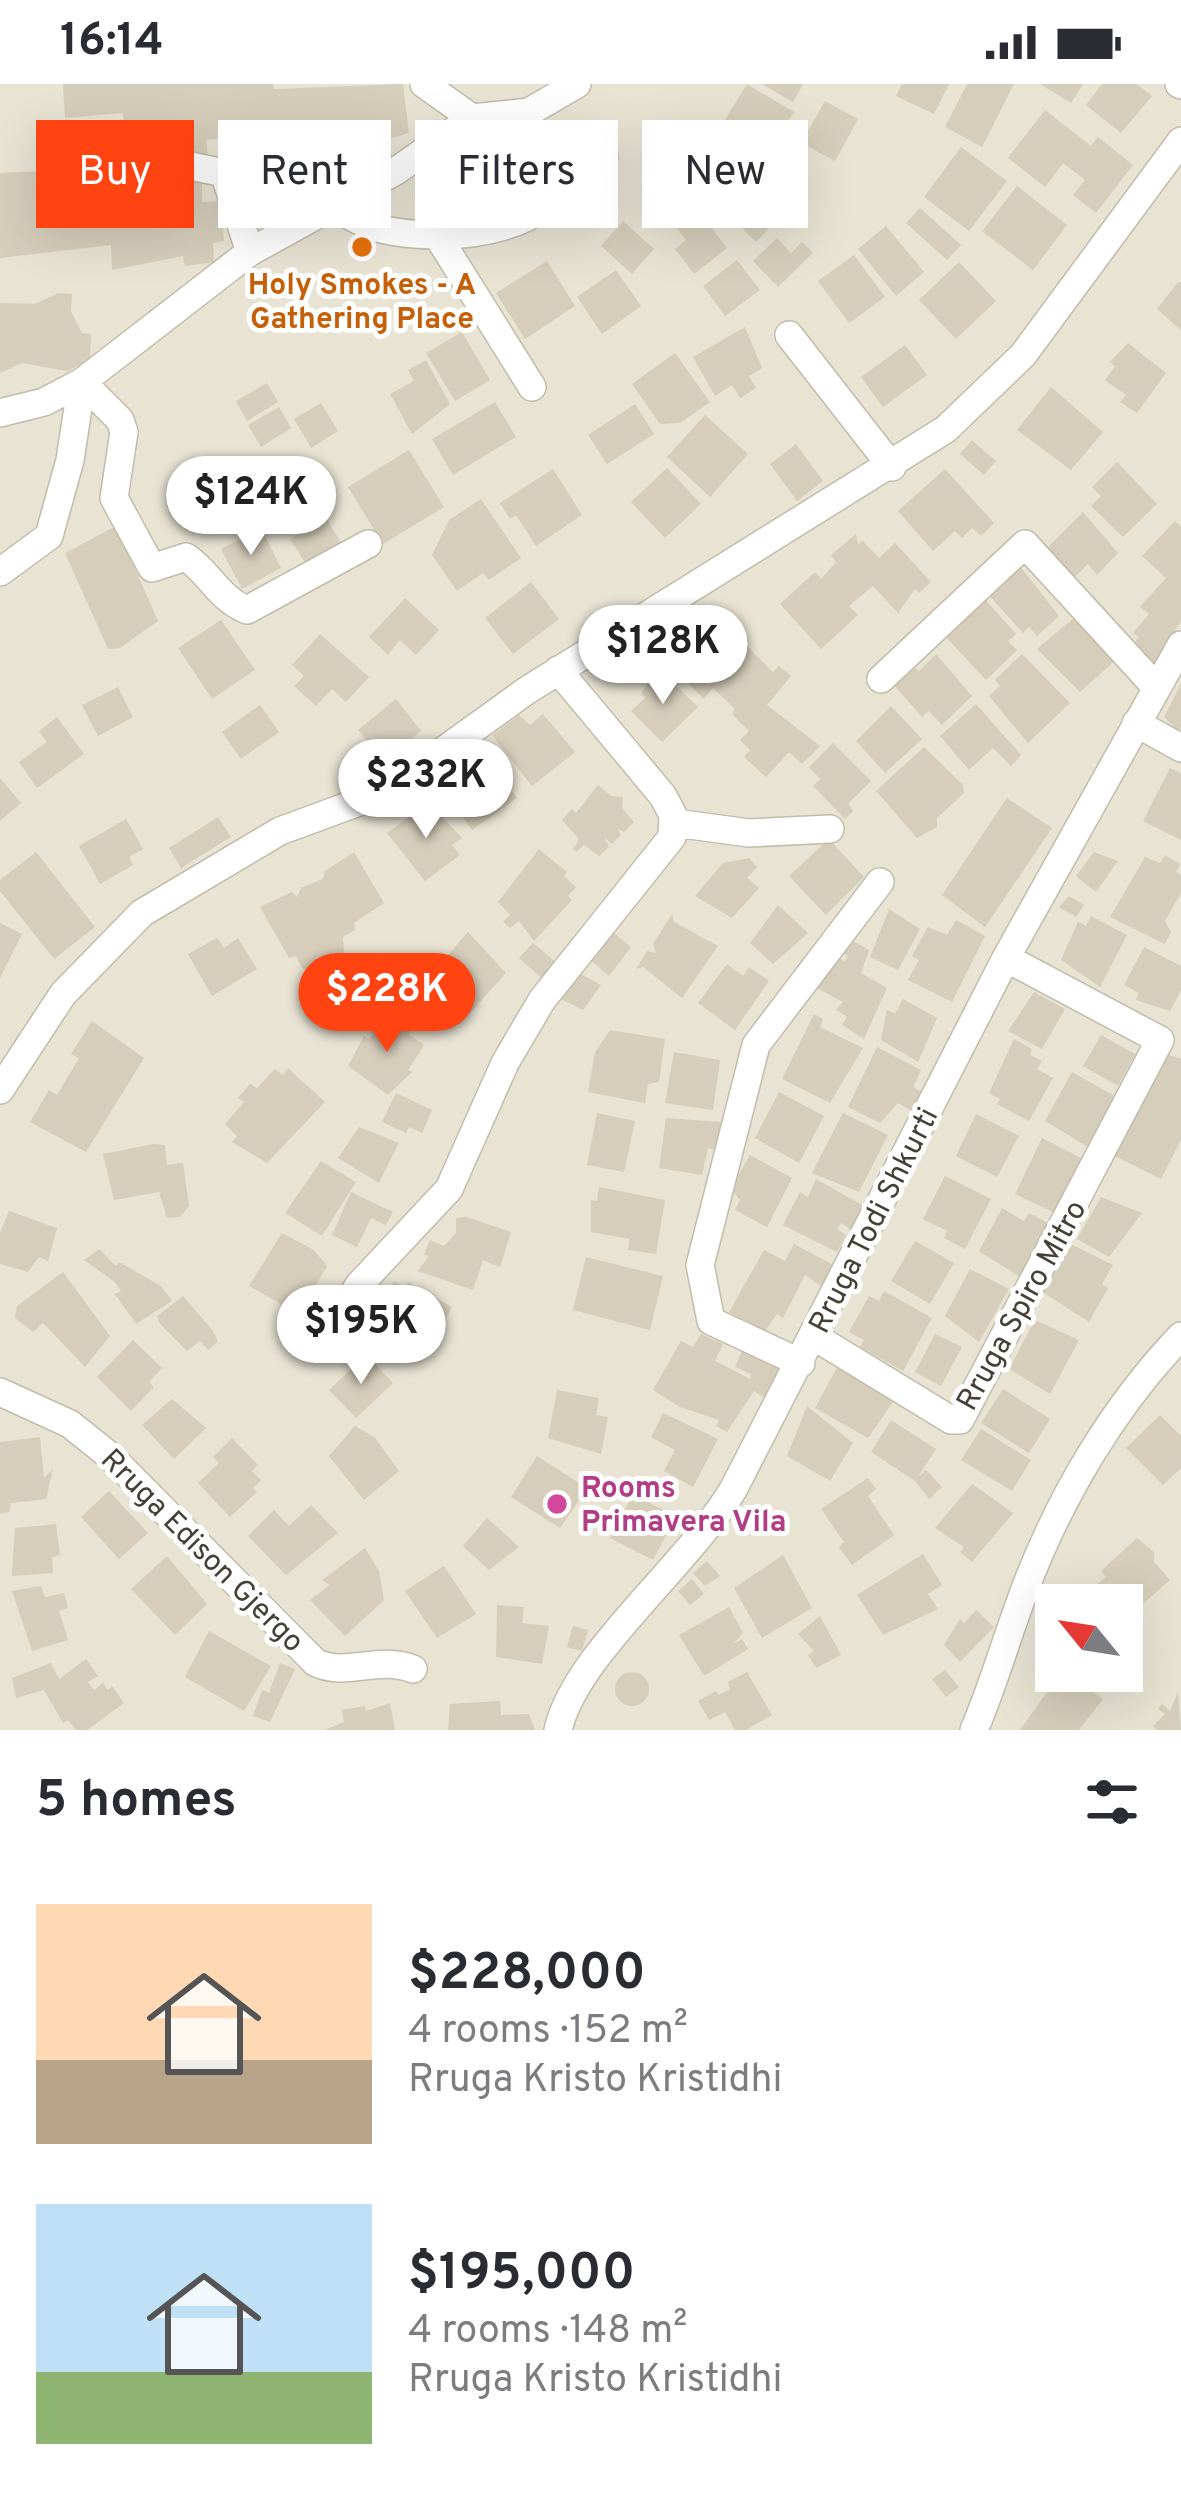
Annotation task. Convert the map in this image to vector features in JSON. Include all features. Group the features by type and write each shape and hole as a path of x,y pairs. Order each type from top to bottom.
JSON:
{"street":[{"path":"424,84 472,118"},
{"path":"391,173 472,118 529,112 577,84"},
{"path":"0,1090 63,994 142,913 280,831 386,792 558,670 892,467 970,408 1023,355 1181,141"},
{"path":"194,167 224,173 250,252"},
{"path":"0,413 44,402 82,382 250,252 289,228"},
{"path":"372,228 437,235 506,228"},
{"path":"437,235 532,387"},
{"path":"789,334 892,467"},
{"path":"82,382 120,420 124,432 114,498 152,568 186,557 203,568 228,602 247,610 368,544"},
{"path":"0,572 49,536 70,460 82,382"},
{"path":"880,679 1025,544 1156,687"},
{"name":"Rruga Todi Shkurti","path":"558,1730 578,1681 711,1527 815,1337 1006,958 1181,645"},
{"path":"337,1319 358,1285 449,1189 505,1063 542,1000 662,855 675,823 656,787 558,670"},
{"path":"1136,723 1181,748"},
{"path":"675,823 741,832 830,829"},
{"path":"801,1363 711,1322 700,1265 756,1045 880,882"},
{"name":"Rruga Spiro Mitro","path":"815,1337 951,1420 960,1420 1171,1046 1006,958"},
{"path":"974,1730 1027,1584 1063,1508 1115,1416 1181,1336"},
{"name":"Rruga Edison Gjergo","path":"0,1392 70,1424 110,1456 322,1666 390,1660 413,1669"}],"shaded area":[{"path":"0,84 1181,84 1181,1730 0,1730"}],"building":[{"path":"63,84 273,84 274,89 403,84 409,133 391,138 391,120 218,120 218,138 206,140 208,155 194,156 194,120 124,120 123,113 65,118"},
{"path":"747,84 794,112 789,120 725,120"},
{"path":"762,84 803,84 793,102"},
{"path":"902,84 949,84 934,114 896,96"},
{"path":"967,84 1014,84 982,147 945,127"},
{"path":"1040,84 1083,84 1071,103"},
{"path":"1102,84 1137,84 1152,96 1121,133 1086,105"},
{"path":"825,101 858,119 835,161 808,147 808,131"},
{"path":"1045,110 1091,146 1098,137 1133,165 1096,213 1073,195 1085,180 1063,163 1045,187 1008,158"},
{"path":"961,147 1007,181 969,231 924,197"},
{"path":"36,171 36,228 194,228 194,182 202,181 202,202 218,201 218,228 223,228 224,241 213,243 214,262 185,266 183,256 112,270 111,245 0,258 0,173"},
{"path":"1017,186 1067,225 1033,270 982,231"},
{"path":"920,208 961,245 947,260 906,223"},
{"path":"623,221 654,249 632,274 601,246"},
{"path":"886,226 924,272 896,296 858,249"},
{"path":"677,228 712,228 727,248 694,274 675,249 686,240"},
{"path":"742,228 769,228 756,242"},
{"path":"777,238 791,253 802,242 813,253 778,287 753,261"},
{"path":"854,255 885,297 849,323 818,281"},
{"path":"737,260 760,290 725,316 703,286"},
{"path":"547,261 575,306 525,339 496,293"},
{"path":"959,262 996,301 956,339 919,300"},
{"path":"616,270 641,306 602,334 577,297"},
{"path":"1181,283 1181,330 1157,309"},
{"path":"58,293 72,294 71,311 82,333 91,334 90,360 67,371 22,363 0,373 0,303 35,304"},
{"path":"745,327 762,368 749,376 756,388 740,398 732,385 715,396 693,357"},
{"path":"462,332 490,380 455,401 426,353"},
{"path":"1128,343 1166,373 1137,413 1120,402 1126,395 1105,380 1115,366 1110,362"},
{"path":"905,345 927,375 883,407 861,377"},
{"path":"675,353 710,402 680,423 660,424 632,384"},
{"path":"426,360 450,404 412,434 390,394 414,381 408,370"},
{"path":"267,383 278,402 247,421 236,401"},
{"path":"1051,387 1103,432 1071,470 1017,430"},
{"path":"495,402 516,437 453,475 432,439"},
{"path":"321,403 338,431 311,448 294,419"},
{"path":"635,404 654,434 607,464 588,435"},
{"path":"279,407 291,428 261,447 248,425"},
{"path":"705,415 748,454 710,497 667,457"},
{"path":"972,440 996,461 984,475 960,454"},
{"path":"796,444 823,481 797,501 770,464"},
{"path":"409,450 444,507 383,544 348,487"},
{"path":"1117,462 1157,504 1123,537 1091,506 1101,496 1092,487"},
{"path":"667,468 701,504 665,538 631,502"},
{"path":"553,469 582,515 536,546 516,515 510,519 500,503"},
{"path":"945,469 994,523 981,536 972,528 962,538 955,531 933,551 898,511"},
{"path":"481,499 521,558 489,580 483,573 457,591 432,555 449,520"},
{"path":"319,507 342,544 308,567 290,539 309,527 302,517"},
{"path":"1083,512 1118,553 1097,575 1088,564 1075,577 1047,548"},
{"path":"1175,521 1181,527 1181,621 1153,667 1132,646 1139,637 1133,633 1149,614 1140,607 1166,578 1142,556"},
{"path":"116,526 158,621 120,648 108,649 65,553"},
{"path":"261,528 281,568 242,589 221,549"},
{"path":"856,534 858,545 862,540 879,558 895,543 931,582 919,593 915,589 898,613 873,586 849,606 858,615 821,649 780,604 815,572 821,579 836,562 831,555"},
{"path":"1019,565 1059,616 1037,636 1029,627 1023,633 987,593"},
{"path":"531,582 559,619 513,654 485,618"},
{"path":"982,596 1016,634 1008,641 1017,650 986,680 942,633"},
{"path":"405,598 439,630 416,655 400,640 388,655 369,637"},
{"path":"1080,613 1118,658 1080,692 1037,649"},
{"path":"221,620 255,670 212,699 178,648"},
{"path":"320,634 369,677 346,702 332,689 316,706 294,686 304,676 292,665"},
{"path":"715,634 736,653 745,644 773,672 779,666 791,676 767,705 820,746 802,764 789,752 766,777 744,757 750,750 740,740 749,731 732,714 735,709 713,688 704,699 677,673"},
{"path":"936,654 972,696 942,725 929,711 922,717 891,682 911,665 919,671"},
{"path":"1022,654 1070,703 1028,743 989,696 1000,686 995,680"},
{"path":"662,672 698,707 662,742 631,711 645,698 641,694 650,679"},
{"path":"1181,684 1181,727 1179,731 1164,717"},
{"path":"118,687 133,717 98,736 82,705"},
{"path":"396,699 421,731 384,761 358,730"},
{"path":"976,704 1021,755 1011,766 993,748 969,770 940,736"},
{"path":"260,705 279,732 241,759 222,732"},
{"path":"891,706 922,739 885,773 856,741"},
{"path":"543,714 575,752 532,786 492,735 519,715 530,725"},
{"path":"57,717 84,754 37,788 19,762 47,742 39,731"},
{"path":"833,743 871,781 848,804 853,811 845,819 813,786 820,779 809,767"},
{"path":"492,745 514,773 506,782 517,798 472,830 442,786"},
{"path":"924,747 963,785 964,793 937,818 937,827 917,838 876,791"},
{"path":"1170,768 1181,773 1181,840 1143,821"},
{"path":"0,778 21,803 0,821"},
{"path":"598,785 611,796 623,797 622,808 634,822 624,832 618,829 621,835 612,844 604,837 609,847 599,856 584,845 577,852 573,849 579,839 562,820 572,809 576,813"},
{"path":"1007,798 1052,828 985,927 942,895"},
{"path":"429,803 462,838 452,845 460,855 425,881 387,833"},
{"path":"218,817 231,837 181,868 169,848"},
{"path":"126,819 143,849 129,857 133,865 100,884 79,846"},
{"path":"829,839 864,877 826,915 789,876"},
{"path":"539,849 567,872 564,876 576,887 568,896 572,900 534,941 519,921 510,928 503,922 510,915 498,902"},
{"path":"36,852 95,927 54,959 0,891 0,880"},
{"path":"354,852 384,903 354,923 355,930 343,937 344,952 312,971 302,968 296,956 289,958 260,907 292,892 297,897 301,888 323,879 325,871"},
{"path":"1094,852 1118,861 1096,892 1076,876"},
{"path":"1165,855 1180,864 1176,872 1181,875 1181,893 1165,921 1171,932 1165,944 1110,917 1145,857 1160,863"},
{"path":"749,858 757,867 747,878 759,888 732,918 695,896 723,863"},
{"path":"1069,896 1084,905 1076,917 1059,907"},
{"path":"778,905 808,933 773,964 750,943"},
{"path":"889,909 920,929 898,970 870,957"},
{"path":"672,914 674,922 718,946 682,998 643,967 636,969 647,951 656,953 653,944"},
{"path":"1091,916 1127,935 1100,987 1061,960 1078,922 1086,926"},
{"path":"956,920 985,936 952,1002 908,980 919,960 912,956 928,927 947,935"},
{"path":"0,923 22,934 0,978"},
{"path":"608,928 631,947 609,976 585,955"},
{"path":"468,932 506,973 460,1024 422,985"},
{"path":"217,938 224,948 238,938 257,969 212,996 188,954"},
{"path":"848,938 869,950 861,973 887,988 864,1039 842,1025 847,1017 836,1010 843,1002 811,985 838,958 845,961 848,956 839,950"},
{"path":"533,943 557,963 543,979 519,958"},
{"path":"1144,947 1181,966 1181,990 1170,1011 1136,1000 1139,993 1124,985"},
{"path":"727,964 743,976 749,967 769,981 735,1030 698,1003"},
{"path":"575,971 601,985 583,1010 563,1000 552,1003"},
{"path":"1034,992 1065,1009 1042,1049 1008,1031"},
{"path":"903,999 937,1018 918,1062 881,1040 887,1010 895,1014"},
{"path":"389,1013 411,1026 409,1035 424,1045 408,1070 412,1072 388,1095 348,1066 364,1036 369,1039"},
{"path":"814,1014 823,1019 820,1027 863,1048 830,1103 782,1079"},
{"path":"92,1021 144,1058 86,1152 30,1122 49,1090 57,1095 79,1058 71,1054"},
{"path":"610,1030 665,1039 659,1082 648,1084 645,1103 588,1092 595,1052"},
{"path":"1101,1035 1135,1054 1118,1086 1083,1066"},
{"path":"1014,1039 1032,1049 1030,1055 1042,1061 1037,1069 1053,1078 1029,1121 997,1104 1000,1099 989,1093"},
{"path":"877,1047 921,1070 913,1087 927,1095 917,1114 898,1103 880,1123 848,1107"},
{"path":"674,1052 720,1060 713,1110 665,1103"},
{"path":"1169,1055 1181,1059 1181,1140 1161,1179 1109,1153 1158,1059 1165,1062"},
{"path":"288,1068 325,1102 267,1163 232,1142 237,1136 225,1124 244,1102 238,1098 250,1084 257,1088 275,1069 283,1075"},
{"path":"1072,1072 1118,1098 1088,1147 1045,1121"},
{"path":"779,1092 824,1116 799,1163 755,1138"},
{"path":"396,1093 432,1110 422,1133 409,1127 406,1133 382,1122"},
{"path":"597,1113 635,1121 624,1172 587,1165"},
{"path":"843,1113 888,1135 859,1192 812,1173"},
{"path":"976,1114 1019,1136 997,1177 956,1156"},
{"path":"666,1118 721,1122 717,1150 708,1148 702,1175 659,1168"},
{"path":"359,1127 399,1143 379,1183 338,1158"},
{"path":"1042,1138 1087,1161 1059,1215 1015,1194"},
{"path":"165,1145 167,1165 183,1163 189,1206 180,1217 167,1218 159,1192 114,1200 103,1154"},
{"path":"750,1155 792,1178 767,1227 735,1210 740,1200 731,1188"},
{"path":"321,1161 356,1182 322,1236 285,1213"},
{"path":"945,1176 991,1199 965,1249 944,1238 947,1231 923,1219"},
{"path":"816,1179 867,1208 855,1232 841,1223 837,1229 846,1235 837,1252 783,1225 800,1192 808,1197"},
{"path":"599,1187 665,1200 656,1254 628,1250 630,1239 591,1232 591,1200 597,1201"},
{"path":"351,1192 393,1212 386,1225 371,1218 357,1247 332,1235"},
{"path":"1101,1197 1142,1213 1109,1257 1077,1239"},
{"path":"1002,1208 1024,1221 1029,1213 1052,1225 1020,1277 979,1251"},
{"path":"9,1211 57,1228 48,1261 39,1257 28,1272 0,1264 0,1233"},
{"path":"456,1218 511,1232 500,1267 483,1260 473,1290 418,1271 429,1256 424,1255 430,1240 444,1246 456,1233"},
{"path":"282,1233 314,1250 327,1266 299,1314 249,1286"},
{"path":"915,1241 954,1263 930,1304 891,1281"},
{"path":"1069,1243 1113,1265 1102,1284 1108,1288 1089,1322 1044,1293"},
{"path":"794,1244 839,1268 825,1289 805,1275 783,1318 777,1314 765,1331 729,1312 764,1250 785,1261"},
{"path":"99,1249 116,1266 119,1262 161,1286 172,1301 136,1324 115,1294 121,1291 115,1282 84,1260"},
{"path":"586,1257 663,1276 650,1330 573,1310"},
{"path":"970,1269 1009,1289 979,1342 945,1316"},
{"path":"63,1272 110,1336 85,1367 43,1323 33,1332 15,1318 17,1306"},
{"path":"394,1281 405,1287 408,1282 452,1307 425,1357 413,1350 417,1346 373,1321"},
{"path":"884,1291 932,1318 903,1371 860,1347 864,1340 849,1332 869,1296 879,1301"},
{"path":"183,1296 213,1331 218,1342 208,1350 200,1341 187,1351 160,1324 157,1316"},
{"path":"1035,1320 1079,1340 1050,1394 1009,1369"},
{"path":"701,1334 723,1344 715,1361 750,1379 751,1374 735,1367 742,1351 783,1367 767,1399 754,1391 727,1432 716,1426 719,1420 680,1407 653,1390 681,1341 693,1347"},
{"path":"935,1334 962,1347 941,1386 915,1372"},
{"path":"133,1340 162,1368 149,1382 154,1387 131,1411 97,1377"},
{"path":"366,1355 393,1383 356,1418 329,1390"},
{"path":"839,1364 897,1396 868,1438 815,1408"},
{"path":"1003,1389 1050,1419 1029,1453 981,1423"},
{"path":"557,1390 599,1398 596,1415 608,1417 601,1454 548,1438"},
{"path":"172,1399 206,1428 174,1459 142,1425"},
{"path":"807,1406 853,1443 830,1481 787,1456"},
{"path":"663,1413 718,1439 693,1487 664,1471 675,1450 651,1437"},
{"path":"1160,1415 1181,1436 1181,1468 1163,1485 1126,1448"},
{"path":"891,1420 936,1449 918,1477 926,1470 942,1487 929,1499 915,1481 871,1452"},
{"path":"355,1426 375,1438 399,1471 364,1500 329,1456"},
{"path":"981,1429 1031,1460 1012,1491 961,1460"},
{"path":"40,1437 44,1478 53,1469 46,1499 11,1503 9,1512 0,1514 0,1442"},
{"path":"232,1438 258,1465 252,1471 261,1480 253,1488 257,1492 230,1517 198,1483 219,1463 213,1457"},
{"path":"537,1456 587,1488 560,1528 511,1497"},
{"path":"868,1478 876,1489 868,1496 894,1535 852,1565 839,1547 844,1542 821,1509"},
{"path":"972,1484 1013,1513 972,1562 960,1552 964,1547 935,1528"},
{"path":"109,1491 148,1533 119,1559 81,1517"},
{"path":"633,1494 676,1517 653,1560 610,1538"},
{"path":"311,1505 338,1533 286,1575 248,1536 274,1510 289,1526"},
{"path":"487,1518 519,1547 489,1570 463,1546"},
{"path":"56,1524 60,1555 52,1557 53,1573 12,1576 15,1528"},
{"path":"1137,1538 1154,1552 1154,1562 1170,1580 1143,1604 1143,1584 1097,1584 1106,1577 1101,1571"},
{"path":"365,1548 379,1571 384,1600 345,1636 310,1600 330,1585 322,1580"},
{"path":"923,1554 942,1585 928,1594 938,1609 883,1635 857,1595"},
{"path":"783,1555 812,1608 762,1638 734,1588"},
{"path":"167,1556 207,1604 175,1635 131,1589"},
{"path":"707,1561 720,1576 705,1586 693,1573"},
{"path":"444,1566 476,1614 437,1638 405,1591"},
{"path":"692,1579 704,1594 690,1605 678,1591"},
{"path":"41,1586 45,1597 64,1593 68,1608 59,1611 68,1640 32,1651 12,1591"},
{"path":"497,1605 524,1607 522,1623 549,1626 542,1664 496,1657"},
{"path":"729,1607 743,1633 733,1644 742,1639 748,1649 704,1676 679,1635"},
{"path":"976,1610 994,1627 960,1662 944,1645 960,1619 964,1623"},
{"path":"820,1616 841,1655 816,1668 808,1655 814,1651 798,1634"},
{"path":"573,1626 588,1630 582,1651 567,1647"},
{"path":"209,1631 271,1666 244,1711 185,1677"},
{"path":"86,1659 98,1676 88,1682 94,1690 103,1683 108,1690 112,1686 124,1703 87,1730 76,1730 68,1720 63,1723 44,1690 16,1698 12,1678 51,1663 59,1679"},
{"path":"280,1663 295,1669 270,1722 253,1716 262,1690 269,1693"},
{"path":"945,1670 959,1687 946,1697 932,1679"},
{"path":"632,1672 644,1677 649,1689 644,1701 632,1706 620,1701 615,1689 620,1677"},
{"path":"747,1672 772,1715 746,1730 735,1730 725,1712 709,1720 698,1701 730,1689 728,1682"},
{"path":"1047,1692 1093,1692 1103,1699 1079,1730 1020,1730"},
{"path":"1178,1692 1181,1730 1157,1730 1153,1726 1165,1714 1158,1709 1162,1704 1170,1711"},
{"path":"500,1701 501,1715 529,1714 535,1730 448,1730 450,1704"},
{"path":"390,1703 395,1730 324,1730 344,1722 342,1710 365,1706 366,1711"}],"place":[{"name":"Holy Smokes - A Gathering Place","path":"362,247"},
{"name":"Rooms Primavera Vila","path":"557,1504"}]}
